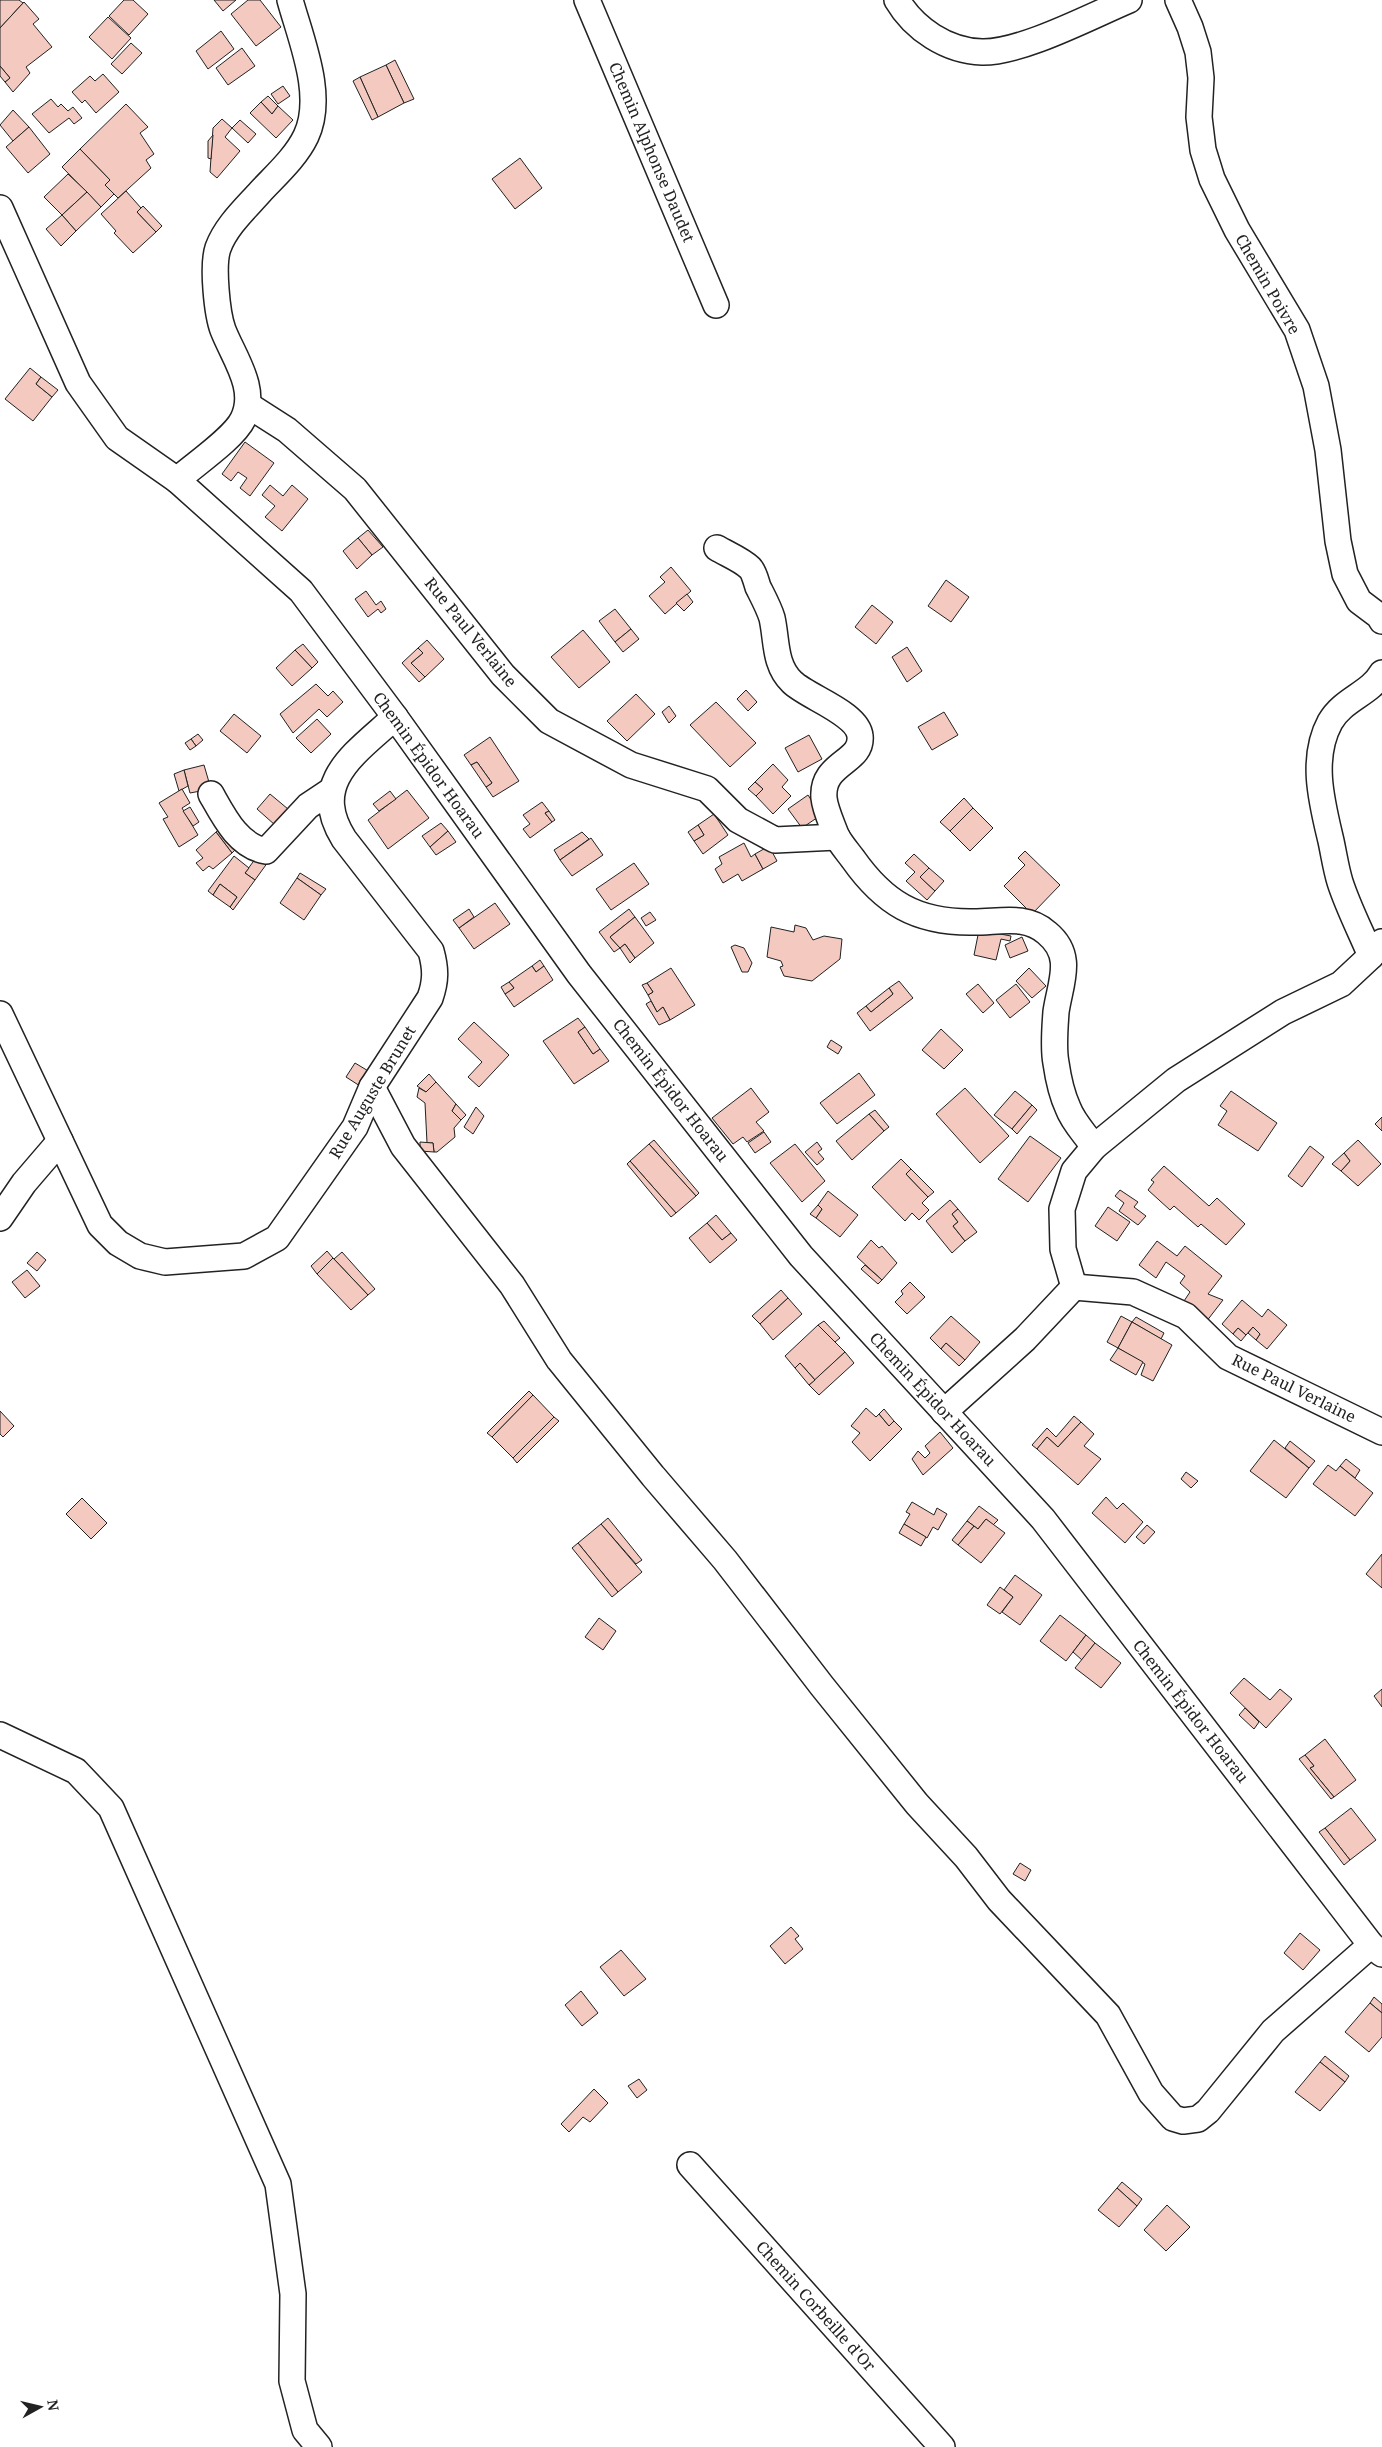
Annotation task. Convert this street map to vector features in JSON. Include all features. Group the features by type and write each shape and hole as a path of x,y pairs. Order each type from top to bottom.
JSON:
{"street":[{"path":"177,480 233,433 243,420 248,405 244,375 222,328 216,288 218,249 232,223 297,152 313,117 312,79 290,0"},
{"name":"Chemin Alphonse Daudet","path":"587,0 716,305"},
{"path":"897,0 924,31 952,47 982,52 1020,46 1129,0"},
{"name":"Chemin Poivre","path":"1178,0 1190,27 1198,52 1201,78 1200,125 1202,150 1212,179 1237,230 1297,330 1316,386 1328,450 1338,541 1345,574 1359,600 1379,616 1382,621"},
{"name":"Chemin Épidor Hoarau","path":"0,208 78,383 117,438 177,480 301,591 395,717 579,974 789,1240 1043,1519 1377,1949"},
{"name":"Rue Paul Verlaine","path":"248,405 287,430 355,489 503,676 549,721 631,765 707,789 738,820 775,840 837,837"},
{"path":"717,548 750,568 772,617 778,659 791,682 849,719 859,730 860,744 857,751 836,767 824,788 824,800 837,837 862,871 883,895 909,912 940,921 1020,920 1036,924 1049,934 1059,947 1064,962 1064,978 1056,1012 1055,1061 1068,1109 1094,1147"},
{"path":"944,1412 1025,1338 1074,1286 1063,1249 1062,1210 1074,1171 1094,1147 1176,1080 1283,1012 1341,984 1376,949 1340,882 1318,776 1322,749 1330,722 1346,702 1376,684 1382,673"},
{"name":"Rue Auguste Brunet","path":"0,1014 100,1225 118,1244 140,1256 166,1262 244,1256 277,1238 355,1127 372,1087 430,998 435,983 435,967 431,951 335,825 331,808 332,790 338,774 349,760 395,717"},
{"path":"211,794 225,819 243,842 253,849 266,851 308,806 332,790"},
{"path":"372,1087 403,1146 512,1285 560,1360 653,1476 726,1560 822,1686 917,1804 966,1857 999,1900 1108,2016 1151,2093 1173,2118 1183,2121 1198,2119 1208,2111 1273,2031 1377,1949"},
{"path":"0,1218 24,1183 60,1141"},
{"name":"Rue Paul Verlaine","path":"1074,1286 1133,1292 1186,1316 1228,1357 1382,1432"},
{"path":"0,1735 76,1771 111,1808 278,2184 293,2294 292,2381 304,2430 318,2447"},
{"name":"Chemin Corbeille d'Or","path":"690,2165 942,2447"}],"building":[{"path":"0,0 19,0 23,3 0,28"},
{"path":"124,0 133,0 148,14 129,35 109,16"},
{"path":"214,0 236,0 223,11"},
{"path":"248,0 260,0 281,27 256,46 231,14"},
{"path":"24,2 39,19 33,24 52,47 26,67 30,73 13,92 5,82 10,78 0,66 0,28"},
{"path":"108,17 131,38 112,59 89,37"},
{"path":"221,31 234,49 208,69 196,51"},
{"path":"131,43 142,53 122,74 111,64"},
{"path":"242,48 255,66 228,85 216,68"},
{"path":"395,60 414,99 404,103 386,65"},
{"path":"386,65 404,103 378,117 360,77"},
{"path":"0,66 10,78 5,82 0,76"},
{"path":"103,74 119,92 96,113 85,100 82,103 72,92 90,76 95,81"},
{"path":"360,77 378,117 372,120 353,81"},
{"path":"283,86 290,96 278,104 271,94"},
{"path":"268,96 278,106 272,114 261,102"},
{"path":"51,99 58,107 61,104 68,111 73,107 82,118 74,124 69,118 49,133 32,114"},
{"path":"261,102 272,114 278,106 293,120 276,138 250,113"},
{"path":"126,104 148,127 140,133 154,154 146,160 151,168 118,198 105,185 110,180 80,149"},
{"path":"13,110 29,127 13,141 0,125"},
{"path":"222,119 232,128 225,137 240,151 217,178 210,172 213,128"},
{"path":"240,120 256,134 248,143 232,128"},
{"path":"29,127 50,154 28,173 6,147"},
{"path":"213,135 211,159 208,158 208,141"},
{"path":"80,149 110,180 105,185 114,194 101,207 62,167"},
{"path":"520,158 542,188 515,209 492,179"},
{"path":"68,174 87,192 62,215 44,197"},
{"path":"126,191 141,208 137,212 156,232 133,253 114,233 116,231 101,214"},
{"path":"87,192 101,207 76,231 62,215"},
{"path":"143,206 162,226 156,232 137,212"},
{"path":"62,215 76,231 61,246 46,229"},
{"path":"30,368 41,377 36,384 52,397 33,421 5,399"},
{"path":"41,377 58,390 52,397 36,384"},
{"path":"245,442 274,463 250,496 240,488 247,478 238,472 231,481 222,474"},
{"path":"270,485 283,496 292,485 308,499 282,531 265,517 275,506 262,495"},
{"path":"368,530 383,547 372,555 358,538"},
{"path":"358,538 372,555 357,569 343,551"},
{"path":"671,567 691,591 665,614 649,596 665,582 660,577"},
{"path":"946,580 969,597 951,622 928,606"},
{"path":"366,591 376,605 381,601 386,609 381,613 378,609 368,617 355,599"},
{"path":"687,594 693,602 684,611 676,603"},
{"path":"872,605 893,622 876,644 855,627"},
{"path":"615,609 631,629 615,642 599,621"},
{"path":"631,629 639,639 623,652 615,642"},
{"path":"583,630 610,662 579,688 551,657"},
{"path":"427,640 444,659 425,677 411,663 423,653 418,648"},
{"path":"303,644 318,662 312,668 295,650"},
{"path":"907,647 922,671 907,682 892,657"},
{"path":"418,648 423,653 411,663 425,677 419,682 402,663"},
{"path":"295,650 312,668 292,686 276,668"},
{"path":"316,684 328,696 333,691 343,702 327,717 319,709 293,733 280,714"},
{"path":"746,690 757,702 748,711 737,699"},
{"path":"636,694 655,714 627,741 607,721"},
{"path":"716,702 756,743 730,767 690,725"},
{"path":"669,706 676,716 669,723 662,712"},
{"path":"944,712 958,735 932,750 918,727"},
{"path":"234,714 261,736 247,753 220,731"},
{"path":"317,719 331,734 311,753 296,738"},
{"path":"198,734 203,740 196,746 191,739"},
{"path":"809,735 822,759 798,772 785,748"},
{"path":"490,737 519,781 493,797 486,787 492,783 477,762 471,765 464,755"},
{"path":"191,739 196,746 190,750 185,743"},
{"path":"477,762 492,783 486,787 471,765"},
{"path":"773,764 788,780 782,787 791,796 773,814 756,796 763,789 755,782"},
{"path":"204,765 211,789 190,793 184,770"},
{"path":"184,770 188,786 179,791 174,774"},
{"path":"755,782 763,789 756,796 748,789"},
{"path":"182,789 190,803 182,808 198,835 179,847 163,819 168,817 159,803"},
{"path":"407,790 429,818 388,849 368,820"},
{"path":"390,791 396,799 379,811 373,804"},
{"path":"270,794 288,809 275,825 257,809"},
{"path":"808,795 821,815 802,828 788,809"},
{"path":"964,798 973,808 950,831 940,822"},
{"path":"542,802 549,811 545,813 552,822 530,838 523,829 530,824 523,815"},
{"path":"190,807 199,822 193,826 183,811"},
{"path":"973,808 993,828 970,851 950,831"},
{"path":"549,811 555,820 552,822 545,813"},
{"path":"714,814 728,835 703,854 694,841 704,835 698,825"},
{"path":"441,823 448,831 430,847 422,836"},
{"path":"698,825 704,835 694,841 688,832"},
{"path":"222,827 238,847 232,853 216,832"},
{"path":"448,831 456,842 436,855 430,847"},
{"path":"216,832 232,853 213,869 209,866 203,871 196,863 203,858 196,850"},
{"path":"582,832 589,839 560,860 554,850"},
{"path":"591,838 603,855 572,876 560,860"},
{"path":"744,843 751,857 755,854 763,869 742,881 738,874 723,883 715,869 722,864 719,857"},
{"path":"769,846 777,861 763,869 755,854"},
{"path":"1025,851 1060,885 1032,914 1004,886 1025,865 1018,858"},
{"path":"914,854 929,868 920,877 935,891 927,900 906,881 915,872 905,863"},
{"path":"258,855 268,862 255,880 245,873"},
{"path":"234,856 249,868 245,873 255,880 233,910 230,907 237,897 220,884 213,895 208,891"},
{"path":"634,863 649,884 611,910 596,889"},
{"path":"929,868 944,881 935,891 920,877"},
{"path":"300,873 326,889 321,895 297,878"},
{"path":"297,878 321,895 304,920 280,903"},
{"path":"220,884 237,897 230,907 213,895"},
{"path":"495,903 510,924 474,949 459,928"},
{"path":"469,909 474,917 459,928 453,920"},
{"path":"629,909 635,917 610,937 620,948 614,952 599,932"},
{"path":"650,912 656,920 646,926 641,918"},
{"path":"635,917 654,943 635,958 625,944 620,948 610,937"},
{"path":"795,925 806,928 813,940 824,936 842,939 840,959 812,981 784,976 780,967 783,966 781,961 767,957 771,927 794,932"},
{"path":"979,930 1011,936 1010,941 1001,939 996,960 974,955"},
{"path":"1022,937 1028,951 1010,958 1005,945"},
{"path":"625,944 635,958 630,963 620,948"},
{"path":"735,945 744,948 752,963 748,972 742,972 731,947"},
{"path":"540,960 544,966 536,972 532,966"},
{"path":"532,966 536,972 544,966 553,980 514,1007 505,994 514,988 509,982"},
{"path":"671,968 695,1005 670,1020 663,1007 657,1012 648,995 653,992 647,983"},
{"path":"1029,968 1046,986 1032,998 1016,981"},
{"path":"899,981 913,998 870,1031 857,1013 866,1006 871,1012 893,994 889,988"},
{"path":"509,982 514,988 505,994 501,987"},
{"path":"647,983 653,992 648,995 642,985"},
{"path":"978,984 994,1003 983,1013 966,994"},
{"path":"1016,984 1030,1002 1010,1018 996,1000"},
{"path":"889,988 893,994 871,1012 866,1006"},
{"path":"651,1001 657,1012 663,1007 670,1020 659,1025 646,1004"},
{"path":"578,1018 585,1027 578,1032 593,1054 600,1049 609,1061 574,1084 543,1041"},
{"path":"474,1022 509,1055 479,1087 468,1077 482,1062 458,1039"},
{"path":"585,1027 600,1049 593,1054 578,1032"},
{"path":"941,1029 963,1050 944,1069 922,1050"},
{"path":"831,1040 842,1047 838,1054 827,1047"},
{"path":"355,1063 370,1072 360,1086 346,1077"},
{"path":"859,1073 875,1095 837,1124 820,1103"},
{"path":"429,1074 436,1082 426,1092 417,1086"},
{"path":"436,1082 456,1104 452,1111 461,1120 454,1128 455,1137 437,1152 434,1152 433,1143 427,1143 425,1103 417,1097 419,1088 426,1092"},
{"path":"751,1088 769,1112 756,1122 764,1131 747,1142 743,1137 733,1144 712,1118"},
{"path":"965,1088 1009,1136 980,1163 936,1114"},
{"path":"1015,1091 1032,1105 1012,1129 994,1115"},
{"path":"1231,1091 1277,1123 1258,1151 1218,1125 1227,1111 1220,1106"},
{"path":"456,1104 466,1115 461,1120 452,1111"},
{"path":"1032,1105 1037,1110 1017,1134 1012,1129"},
{"path":"476,1107 484,1116 473,1134 464,1127"},
{"path":"875,1110 889,1127 884,1131 869,1114"},
{"path":"869,1114 884,1131 852,1160 836,1141"},
{"path":"1382,1117 1382,1131 1375,1124"},
{"path":"764,1132 771,1142 755,1153 748,1143"},
{"path":"1030,1136 1061,1158 1028,1202 998,1179"},
{"path":"654,1140 699,1193 696,1196 649,1144"},
{"path":"1358,1140 1381,1164 1358,1186 1341,1171 1350,1161 1344,1153"},
{"path":"420,1142 433,1143 434,1152 420,1151"},
{"path":"817,1142 822,1149 818,1152 824,1159 817,1165 805,1152"},
{"path":"649,1144 696,1196 676,1213 630,1161"},
{"path":"795,1144 825,1181 802,1202 770,1163"},
{"path":"1310,1146 1324,1157 1302,1187 1288,1176"},
{"path":"1344,1153 1350,1161 1341,1171 1332,1164"},
{"path":"901,1159 911,1169 906,1174 928,1197 922,1203 929,1210 919,1220 912,1213 905,1221 872,1187"},
{"path":"630,1161 676,1213 671,1217 627,1164"},
{"path":"1164,1166 1209,1206 1217,1198 1245,1224 1226,1245 1201,1224 1198,1227 1174,1206 1170,1210 1148,1190 1154,1182 1151,1180"},
{"path":"911,1169 934,1192 928,1197 906,1174"},
{"path":"1120,1190 1138,1202 1134,1207 1146,1216 1138,1225 1119,1211 1124,1203 1115,1196"},
{"path":"828,1191 858,1215 840,1237 816,1218 822,1209 818,1205"},
{"path":"950,1200 958,1209 952,1214 958,1222 953,1226 965,1241 952,1253 926,1221"},
{"path":"818,1205 822,1209 816,1218 810,1214"},
{"path":"1108,1207 1130,1222 1117,1241 1095,1226"},
{"path":"958,1209 977,1232 965,1241 953,1226 958,1222 952,1214"},
{"path":"716,1215 731,1233 722,1240 707,1223"},
{"path":"707,1223 722,1240 731,1233 737,1240 710,1263 689,1238"},
{"path":"871,1240 879,1248 882,1246 897,1263 882,1280 857,1257"},
{"path":"1157,1241 1177,1256 1185,1246 1222,1276 1208,1294 1223,1300 1206,1322 1182,1304 1190,1292 1180,1283 1185,1276 1166,1262 1156,1278 1139,1265"},
{"path":"327,1251 333,1258 317,1274 311,1266"},
{"path":"37,1252 46,1260 37,1271 27,1263"},
{"path":"342,1252 375,1289 368,1295 334,1259"},
{"path":"333,1258 368,1295 351,1310 317,1274"},
{"path":"865,1265 882,1280 878,1284 861,1269"},
{"path":"27,1270 40,1286 25,1298 12,1282"},
{"path":"910,1282 925,1297 907,1314 895,1302 903,1294 901,1291"},
{"path":"781,1290 788,1298 760,1324 752,1316"},
{"path":"788,1298 802,1314 773,1340 760,1324"},
{"path":"1242,1300 1262,1317 1268,1309 1287,1325 1267,1349 1256,1340 1260,1334 1253,1327 1246,1335 1238,1328 1233,1334 1222,1324"},
{"path":"951,1316 980,1342 965,1360 946,1343 941,1349 930,1338"},
{"path":"1121,1316 1132,1322 1118,1348 1107,1342"},
{"path":"1136,1317 1164,1333 1161,1339 1132,1322"},
{"path":"824,1321 840,1338 835,1342 818,1325"},
{"path":"1132,1322 1172,1345 1153,1381 1141,1375 1145,1364 1118,1348"},
{"path":"818,1325 845,1352 815,1380 800,1363 795,1368 785,1356"},
{"path":"1253,1327 1260,1334 1256,1340 1248,1333"},
{"path":"1238,1328 1246,1335 1241,1341 1233,1334"},
{"path":"946,1343 965,1360 959,1366 941,1349"},
{"path":"1118,1348 1143,1362 1136,1375 1110,1360"},
{"path":"845,1352 854,1363 819,1395 809,1385"},
{"path":"800,1363 815,1380 809,1385 795,1368"},
{"path":"529,1391 533,1395 492,1437 487,1433"},
{"path":"533,1395 554,1417 513,1458 492,1437"},
{"path":"866,1408 876,1417 879,1414 889,1426 894,1421 902,1429 870,1461 852,1442 860,1433 851,1426"},
{"path":"884,1409 894,1421 889,1426 879,1414"},
{"path":"0,1411 14,1426 3,1437 0,1434"},
{"path":"1074,1416 1081,1422 1058,1447 1047,1437 1037,1449 1032,1445 1047,1428 1056,1437"},
{"path":"554,1417 559,1421 517,1463 513,1458"},
{"path":"1081,1422 1094,1434 1084,1446 1101,1459 1078,1485 1037,1449 1047,1437 1058,1447"},
{"path":"940,1432 953,1448 923,1475 912,1459 918,1451 925,1458 930,1453 925,1446"},
{"path":"1274,1440 1309,1468 1286,1498 1250,1471"},
{"path":"1290,1441 1315,1461 1309,1468 1285,1448"},
{"path":"1346,1459 1360,1470 1355,1478 1340,1466"},
{"path":"1328,1465 1336,1471 1340,1466 1373,1493 1355,1516 1313,1484"},
{"path":"1186,1472 1198,1481 1191,1488 1181,1479"},
{"path":"1106,1497 1117,1509 1123,1503 1143,1522 1125,1543 1092,1513"},
{"path":"82,1498 107,1523 91,1539 66,1514"},
{"path":"912,1502 934,1515 937,1508 947,1514 938,1530 933,1527 927,1538 904,1524 910,1514 906,1512"},
{"path":"979,1506 998,1520 993,1525 986,1519 978,1529 967,1521"},
{"path":"608,1518 642,1560 636,1564 601,1524"},
{"path":"986,1519 1005,1533 981,1563 958,1545 974,1526 978,1529"},
{"path":"967,1521 974,1526 958,1545 952,1540"},
{"path":"601,1524 642,1572 618,1592 578,1543"},
{"path":"904,1524 926,1537 921,1546 899,1533"},
{"path":"1147,1525 1155,1532 1144,1544 1136,1537"},
{"path":"578,1543 618,1592 612,1597 572,1548"},
{"path":"1382,1554 1382,1588 1366,1574"},
{"path":"1015,1575 1042,1595 1020,1625 1002,1612 1013,1597 1004,1590"},
{"path":"1000,1587 1013,1597 1000,1614 987,1605"},
{"path":"1060,1615 1086,1635 1066,1661 1040,1641"},
{"path":"599,1618 616,1631 603,1650 585,1637"},
{"path":"1086,1635 1095,1643 1082,1660 1073,1652"},
{"path":"1095,1643 1121,1663 1101,1688 1075,1668"},
{"path":"1244,1678 1270,1700 1280,1689 1292,1699 1266,1728 1230,1693"},
{"path":"1382,1689 1382,1707 1374,1696"},
{"path":"1245,1708 1259,1722 1254,1729 1239,1715"},
{"path":"1325,1739 1356,1780 1334,1797 1310,1768 1314,1766 1305,1755"},
{"path":"1305,1755 1314,1766 1310,1768 1334,1797 1331,1799 1299,1759"},
{"path":"1351,1808 1376,1840 1350,1860 1325,1828"},
{"path":"1325,1828 1350,1860 1344,1865 1319,1832"},
{"path":"1020,1863 1031,1870 1025,1881 1013,1874"},
{"path":"791,1927 799,1936 795,1939 803,1949 785,1964 770,1946"},
{"path":"1300,1933 1320,1950 1303,1970 1284,1953"},
{"path":"621,1950 646,1979 624,1996 600,1967"},
{"path":"581,1991 598,2013 582,2026 565,2005"},
{"path":"1374,1997 1382,2004 1382,2013 1370,2003"},
{"path":"1370,2003 1382,2013 1382,2037 1369,2052 1345,2032"},
{"path":"1325,2056 1349,2076 1345,2082 1320,2062"},
{"path":"1320,2062 1345,2082 1320,2111 1295,2092"},
{"path":"639,2079 647,2090 637,2098 628,2086"},
{"path":"594,2089 608,2103 590,2122 583,2117 569,2132 561,2124"},
{"path":"1122,2182 1142,2199 1137,2206 1117,2188"},
{"path":"1117,2188 1137,2206 1119,2227 1098,2210"},
{"path":"1167,2205 1190,2227 1166,2251 1144,2230"}]}
